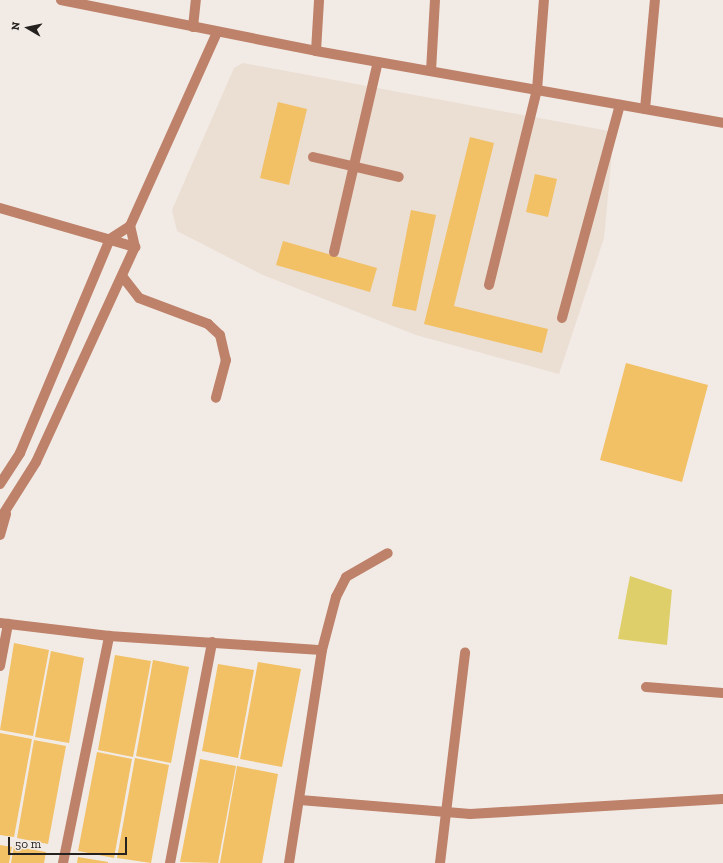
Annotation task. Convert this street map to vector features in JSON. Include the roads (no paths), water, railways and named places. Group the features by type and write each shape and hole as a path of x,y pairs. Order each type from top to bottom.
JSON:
{"street":[{"path":"61,0 76,1 193,27 316,51 723,123"},
{"path":"193,27 196,0"},
{"path":"316,51 319,0"},
{"path":"431,71 435,0"},
{"path":"489,285 537,90 544,0"},
{"path":"645,109 655,0"},
{"path":"0,484 20,453 110,239 130,226 217,32"},
{"path":"334,252 378,62"},
{"path":"562,318 620,105"},
{"path":"313,157 399,177"},
{"path":"0,208 135,246"},
{"path":"0,519 36,462 122,276 135,246 130,226"},
{"path":"122,276 139,298 208,324 220,335 226,360 216,398"},
{"path":"0,535 8,507"},
{"path":"289,863 300,800 322,650 336,597 346,577 388,553"},
{"path":"0,666 4,623 110,636 322,650"},
{"path":"63,863 110,636"},
{"path":"170,863 212,642"},
{"path":"440,863 444,812 465,652"},
{"path":"646,687 723,693"},
{"path":"300,800 470,814 589,809 723,800"}]}
